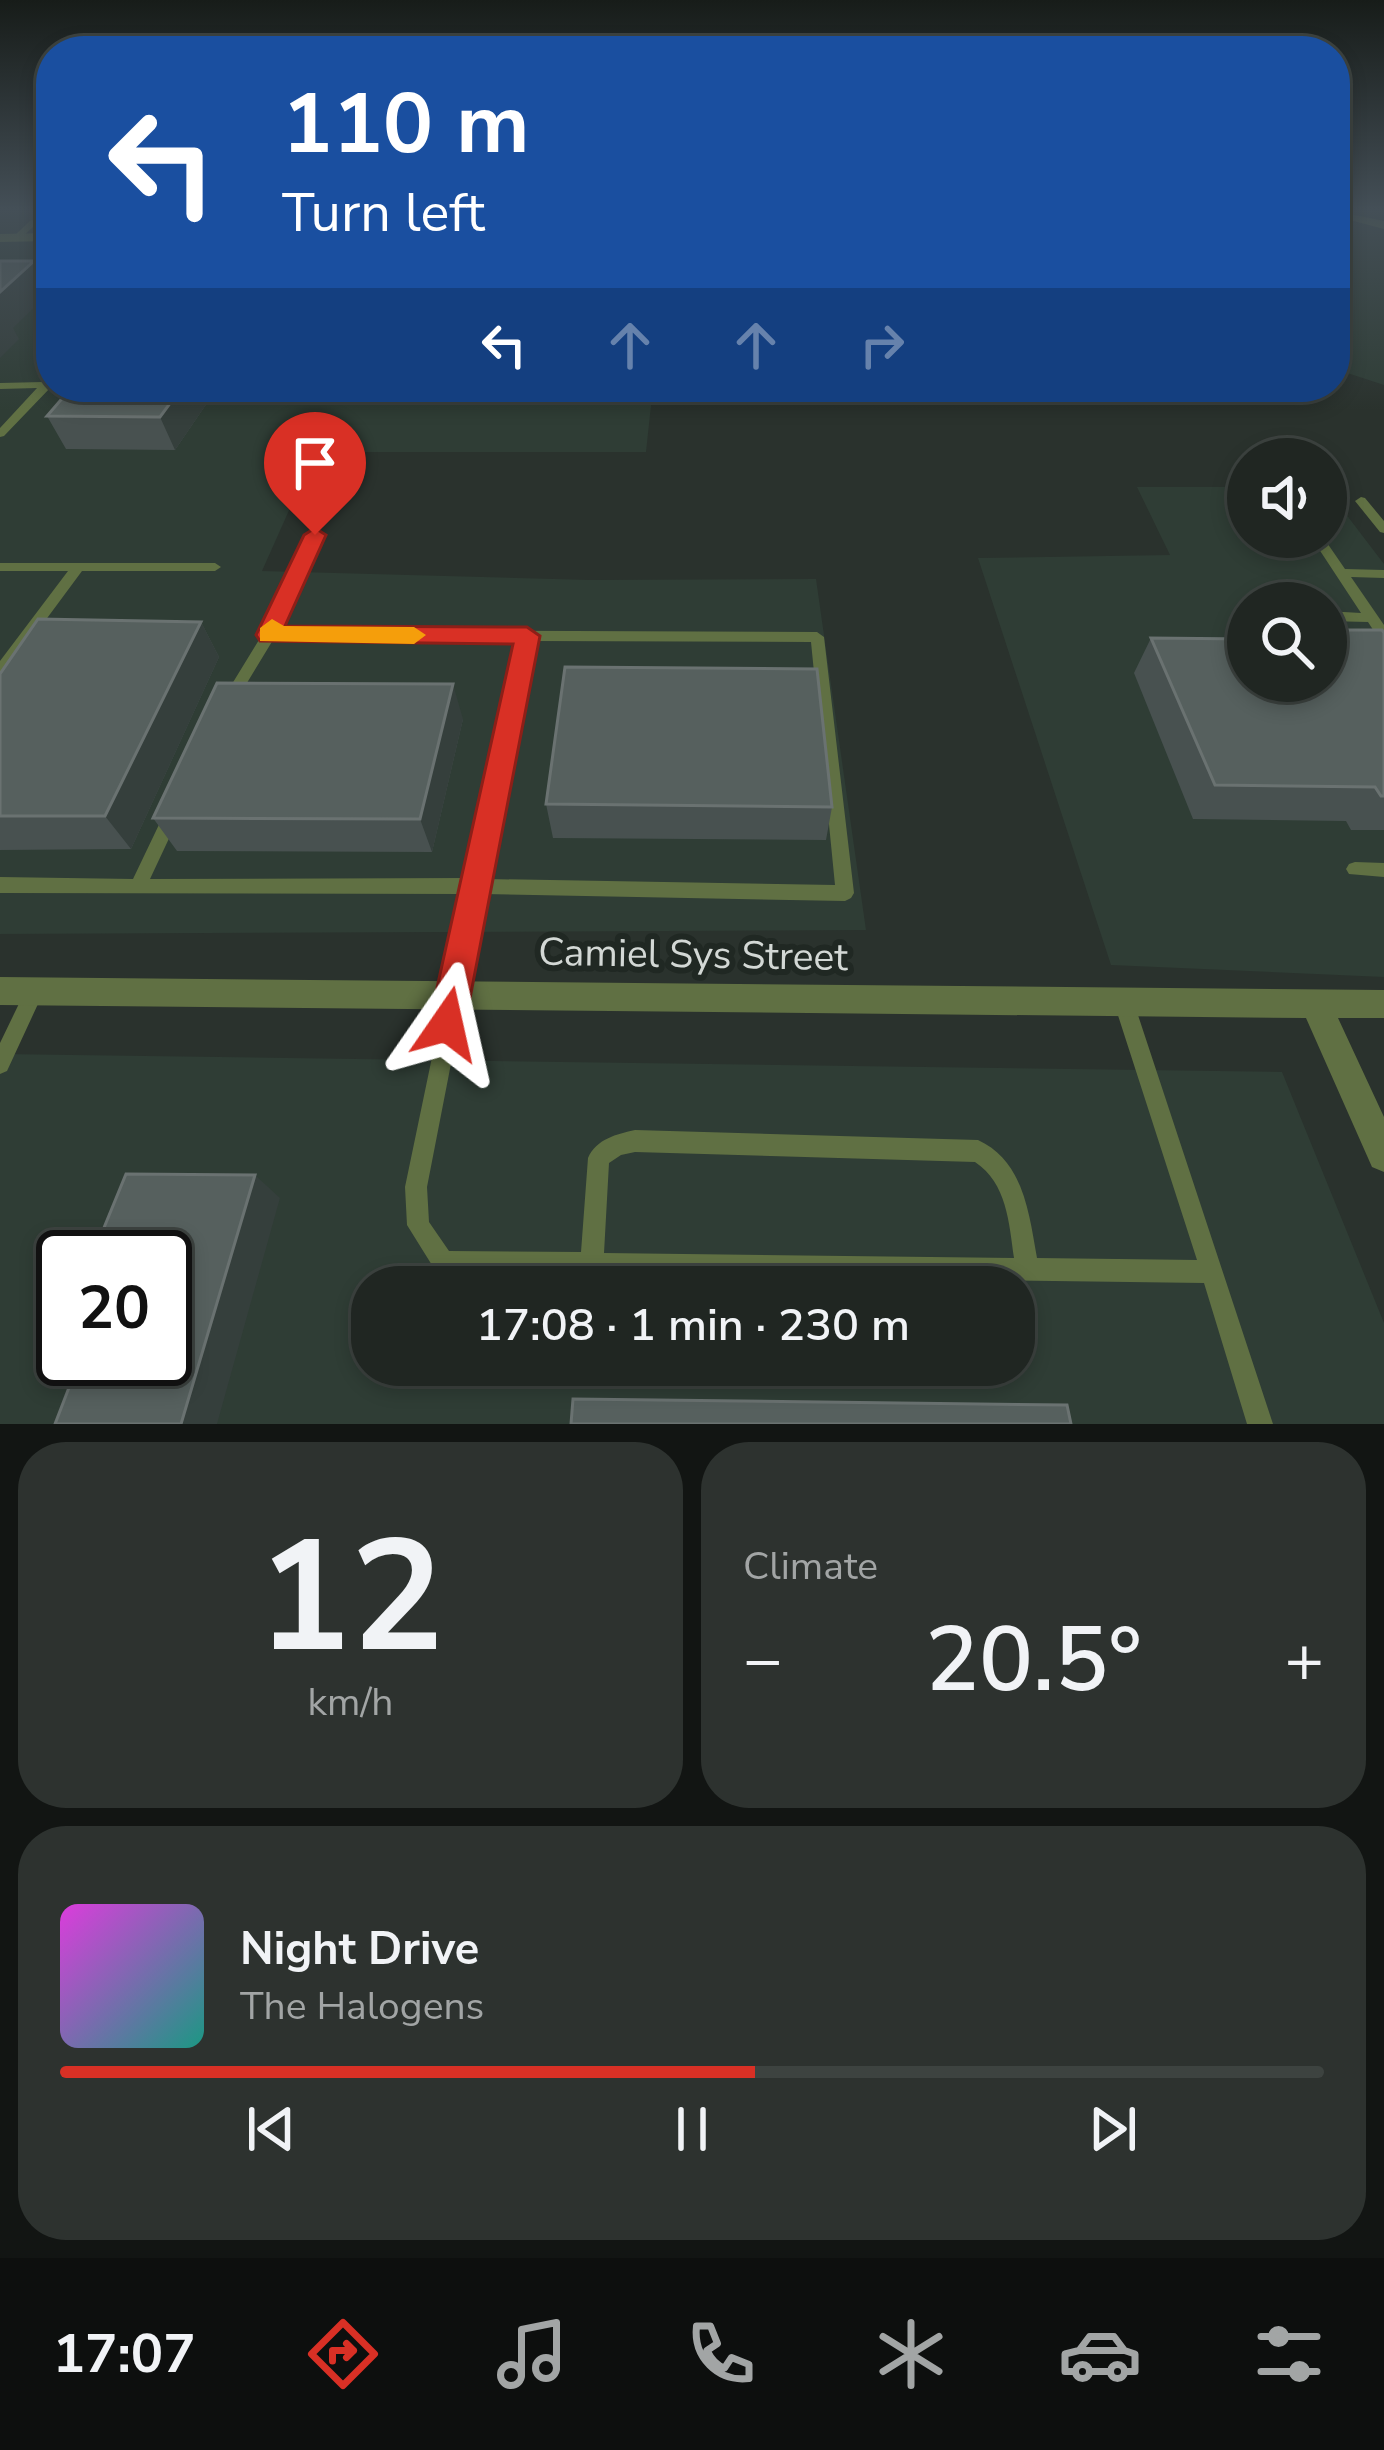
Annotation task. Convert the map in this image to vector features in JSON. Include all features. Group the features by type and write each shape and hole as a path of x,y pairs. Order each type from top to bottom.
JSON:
{"street":[{"name":"Camiel Sys Street","path":"0,991 1384,1004"},
{"path":"1317,1006 1384,1155"}],"lane":[{"path":"0,386 36,383"},
{"path":"0,434 36,396"},
{"path":"1361,501 1384,529"},
{"path":"216,722 269,635 315,535"},
{"path":"1331,558 1384,636"},
{"path":"0,567 215,567"},
{"path":"0,671 78,567"},
{"path":"1341,573 1384,574"},
{"path":"1347,617 1371,618"},
{"path":"0,884 845,893 817,637 269,635"},
{"path":"527,636 416,1187 418,1225 443,1262 737,1266"},
{"path":"138,887 177,804"},
{"path":"1355,869 1384,870"},
{"path":"0,1064 35,992"},
{"path":"1124,1004 1260,1424"},
{"path":"592,1264 599,1158 616,1145 635,1141 978,1151 997,1160 1010,1184 1027,1266"},
{"path":"1035,1270 1212,1273"}],"shaded area":[{"path":"0,277 36,277 36,402 651,402 646,452 315,452 262,571 590,580 816,579 866,930 0,934"},
{"path":"1350,277 1384,277 1384,385 1350,374"},
{"path":"1137,487 1227,487 1227,558 1347,558 1347,516 1384,564 1384,977 1111,965 978,558 1170,555"},
{"path":"0,1054 1282,1072 1384,1323 1384,1424 0,1424"}],"water":[{"path":"812,402 1286,402 1282,403"}],"building":[{"path":"0,277 16,277 0,292"},
{"path":"59,402 171,402 160,417 47,416"},
{"path":"38,619 201,622 105,816 0,816 0,674"},
{"path":"1347,630 1382,630 1384,796 1375,787 1215,785 1151,638 1227,639 1227,702 1347,702"},
{"path":"565,667 817,669 832,807 546,804"},
{"path":"217,683 453,684 420,819 153,818"},
{"path":"126,1174 255,1175 181,1424 55,1424 70,1386 192,1386 192,1230 103,1230"},
{"path":"573,1399 1067,1405 1071,1424 571,1424"}],"slow traffic":[{"path":"272,628 269,635 414,635"}],"route":[{"path":"315,535 269,635 527,636 447,1024"}]}
